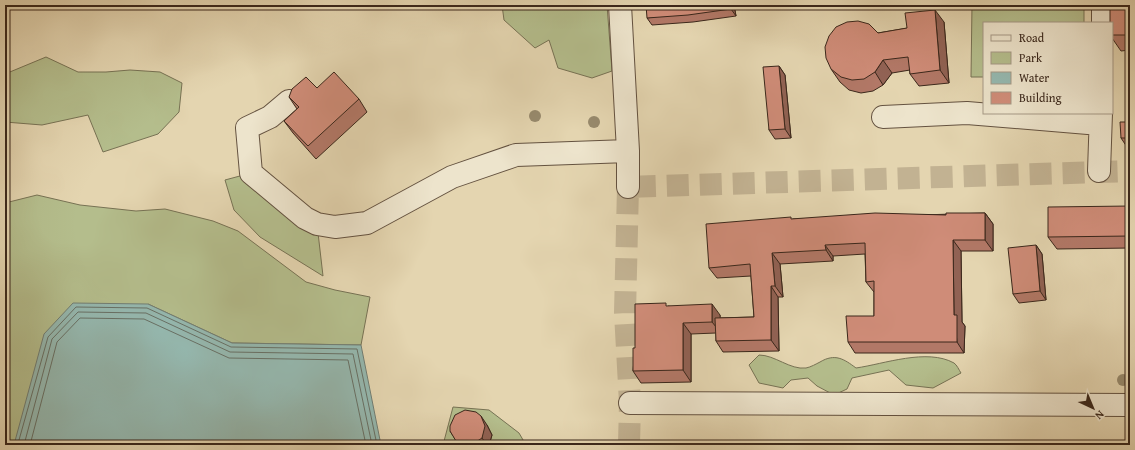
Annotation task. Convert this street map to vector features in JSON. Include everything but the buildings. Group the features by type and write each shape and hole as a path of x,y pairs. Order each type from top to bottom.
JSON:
{"street":[{"path":"620,5 628,151 628,187"},
{"path":"1103,5 1103,22"},
{"path":"290,101 270,117 247,128 251,173 305,218 317,224 335,227 367,222 452,177 516,155 628,151"},
{"path":"883,117 967,112 983,113"},
{"path":"1011,114 1100,118 1099,171"},
{"path":"630,403 1130,406"}],"green space":[{"path":"502,5 607,5 612,71 592,78 558,68 549,40 535,48 504,20"},
{"path":"972,5 1084,5 1084,22 983,22 983,77 971,77"},
{"path":"46,57 78,72 130,70 160,72 182,83 179,112 158,134 103,152 88,115 42,125 5,122 5,74"},
{"path":"251,173 317,224 323,276 260,237 234,210 225,180"},
{"path":"37,195 80,205 136,211 165,209 213,221 238,231 306,282 370,297 361,345 232,343 148,304 15,441 16,445 5,445 5,203"},
{"path":"759,355 771,357 788,365 800,368 810,367 830,358 839,358 856,368 905,358 931,357 954,363 961,373 933,388 906,385 889,370 852,378 847,389 834,395 817,386 808,378 791,380 783,388 759,383 749,365"},
{"path":"453,407 489,410 519,433 526,445 443,445"}],"water":[{"path":"73,303 148,304 232,343 361,345 381,445 16,445 15,441 44,334"}],"tunnel":[{"path":"629,445 630,403 625,313 628,187 1130,171"}]}
